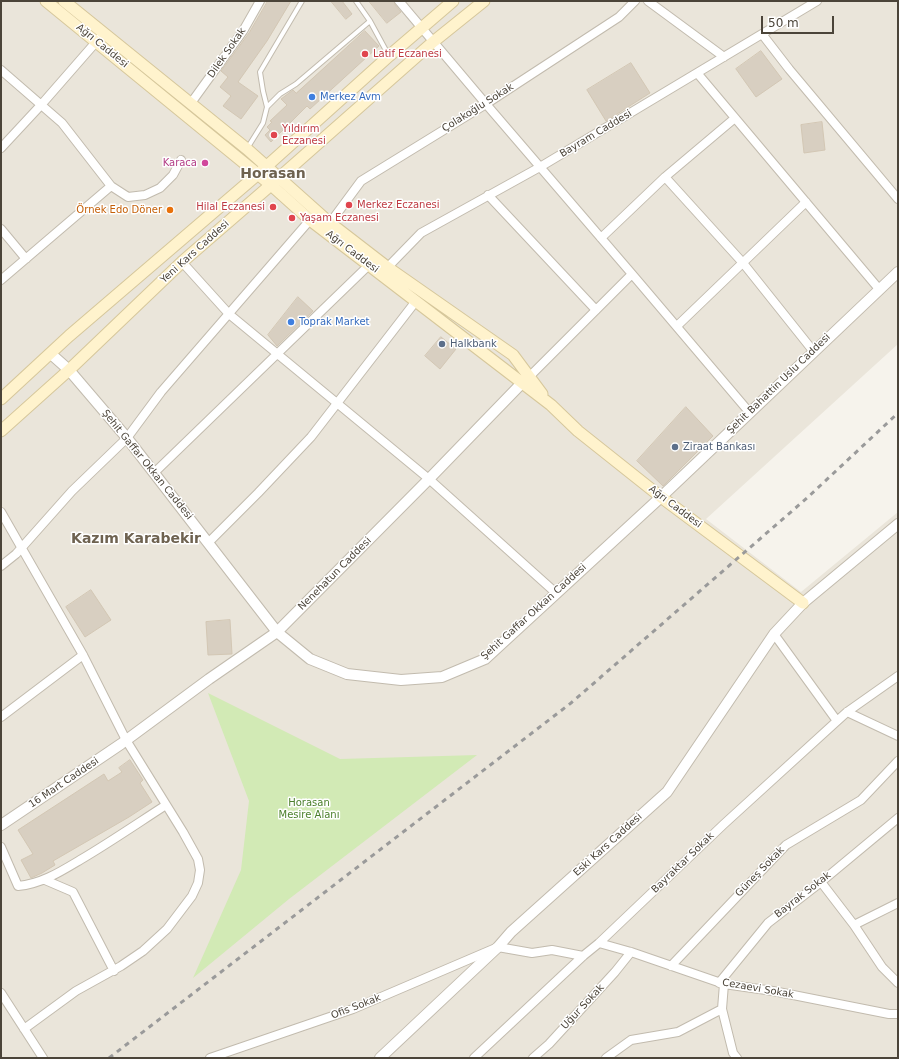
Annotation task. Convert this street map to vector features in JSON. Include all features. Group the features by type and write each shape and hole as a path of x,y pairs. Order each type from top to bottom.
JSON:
{"main road":[{"name":"Ağrı Caddesi","path":"46,1 192,103 280,177 416,301 526,380 578,431 661,497 802,603"},
{"name":"Ağrı Caddesi","path":"64,1 100,38 310,220 369,265 384,271 513,355 526,380"},
{"name":"Yeni Kars Caddesi","path":"1,399 69,336 258,174 389,56 453,1"},
{"name":"Yeni Kars Caddesi","path":"1,431 69,370 182,262 433,42 484,1"}],"street":[{"name":"Dilek Sokak","path":"192,103 243,31 260,1"},
{"path":"399,1 750,413"},
{"name":"Çolakoğlu Sokak","path":"330,223 361,181 486,104 619,17 635,1"},
{"path":"648,1 724,57"},
{"name":"Bayram Caddesi","path":"384,271 421,233 540,167 698,74 817,1"},
{"path":"762,34 789,69 898,198"},
{"path":"1,148 100,38"},
{"path":"1,70 62,123 111,186 128,197 145,195 160,188 173,175 181,160"},
{"path":"698,74 879,289"},
{"path":"601,238 665,177 735,118"},
{"path":"665,177 743,263 814,352"},
{"path":"1,280 111,186"},
{"path":"488,195 596,310"},
{"path":"676,326 806,202"},
{"path":"1,566 21,548 72,491 127,438 161,392 310,220"},
{"path":"1,229 26,259"},
{"path":"182,262 229,314 429,479 556,593"},
{"path":"154,473 369,265"},
{"name":"Şehit Bahattin Uslu Caddesi","path":"661,497 898,272"},
{"path":"526,380 632,274"},
{"path":"208,542 258,493 311,437 416,301"},
{"name":"Şehit Gaffar Okkan Caddesi","path":"51,354 69,370 127,438 277,632 310,659 348,674 401,680 442,677 485,659 661,497"},
{"name":"Nenehatun Caddesi","path":"126,740 209,679 277,632 526,380"},
{"path":"1,512 83,654 126,740 198,859 200,870 198,883 192,896 167,929 143,951 114,970 76,991 24,1029"},
{"name":"Eski Kars Caddesi","path":"380,1058 498,947 511,932 667,792 774,634 802,603 898,524"},
{"path":"774,634 837,720"},
{"path":"1,717 83,654"},
{"name":"Bayraktar Sokak","path":"474,1058 837,720 898,676"},
{"path":"847,712 898,736"},
{"name":"16 Mart Caddesi","path":"1,825 126,740"},
{"name":"Güneş Sokak","path":"671,966 786,845 861,800 898,761"},
{"path":"1,847 18,886 29,885 45,880 95,851 166,805"},
{"name":"Bayrak Sokak","path":"722,984 768,923 898,818"},
{"path":"45,880 73,892 114,970"},
{"path":"820,882 854,925 882,967 898,984"},
{"path":"854,925 898,903"},
{"name":"Cezaevi Sokak","path":"599,943 631,952 722,984 889,1014 898,1014"},
{"path":"498,947 532,952 552,950 583,956"},
{"name":"Ofis Sokak","path":"210,1058 353,1009 498,947"},
{"name":"Uğur Sokak","path":"533,1058 549,1044 616,972 631,952"},
{"path":"722,984 722,1009 733,1053 737,1058"},
{"path":"1,993 43,1058"},
{"path":"606,1058 631,1040 678,1032 722,1009"}],"lane":[{"path":"247,149 263,123 267,107 260,72 302,1"},
{"path":"356,1 370,21 389,56"},
{"path":"267,107 280,94 296,84 370,21"}],"shaded area":[{"path":"1,1 898,1 898,344 706,519 801,592 898,512 898,1058 1,1058"}],"green space":[{"name":"Horasan Mesire Alanı","path":"208,693 340,759 477,755 289,899 193,978 241,870 249,801"}],"building":[{"path":"268,1 291,1 267,41 238,82 258,96 241,119 223,106 231,96 220,87 228,77 221,71 249,33"},
{"path":"331,1 342,1 352,14 346,19"},
{"path":"369,1 394,1 395,5 401,12 387,23"},
{"path":"365,31 379,46 310,109 307,106 271,142 265,135 270,130 267,127 272,122 270,121 287,105 281,99 293,90 296,93"},
{"path":"761,51 782,79 756,97 736,69"},
{"path":"631,63 650,93 606,121 587,90"},
{"path":"822,122 825,150 804,153 801,125"},
{"path":"298,297 313,311 277,346 268,335"},
{"path":"441,337 456,349 440,369 425,356"},
{"path":"686,407 713,436 663,486 637,461"},
{"path":"91,590 111,620 85,637 66,607"},
{"path":"230,620 232,654 208,655 206,622"},
{"path":"130,760 143,780 140,783 152,802 53,861 55,865 31,878 21,860 33,854 18,830 104,774 108,781 122,772 119,768"}],"railway":[{"path":"109,1058 571,703 807,498 898,413"}],"place":[{"name":"Latif Eczanesi","path":"365,54"},
{"name":"Merkez Avm","path":"312,97"},
{"name":"Yıldırım Eczanesi","path":"274,135"},
{"name":"Karaca","path":"205,163"},
{"name":"Merkez Eczanesi","path":"349,205"},
{"name":"Hilal Eczanesi","path":"273,207"},
{"name":"Örnek Edo Döner","path":"170,210"},
{"name":"Yaşam Eczanesi","path":"292,218"},
{"name":"Toprak Market","path":"291,322"},
{"name":"Halkbank","path":"442,344"},
{"name":"Ziraat Bankası","path":"675,447"}],"district":[{"name":"Horasan","path":"273,174"},
{"name":"Kazım Karabekir","path":"136,539"}]}
